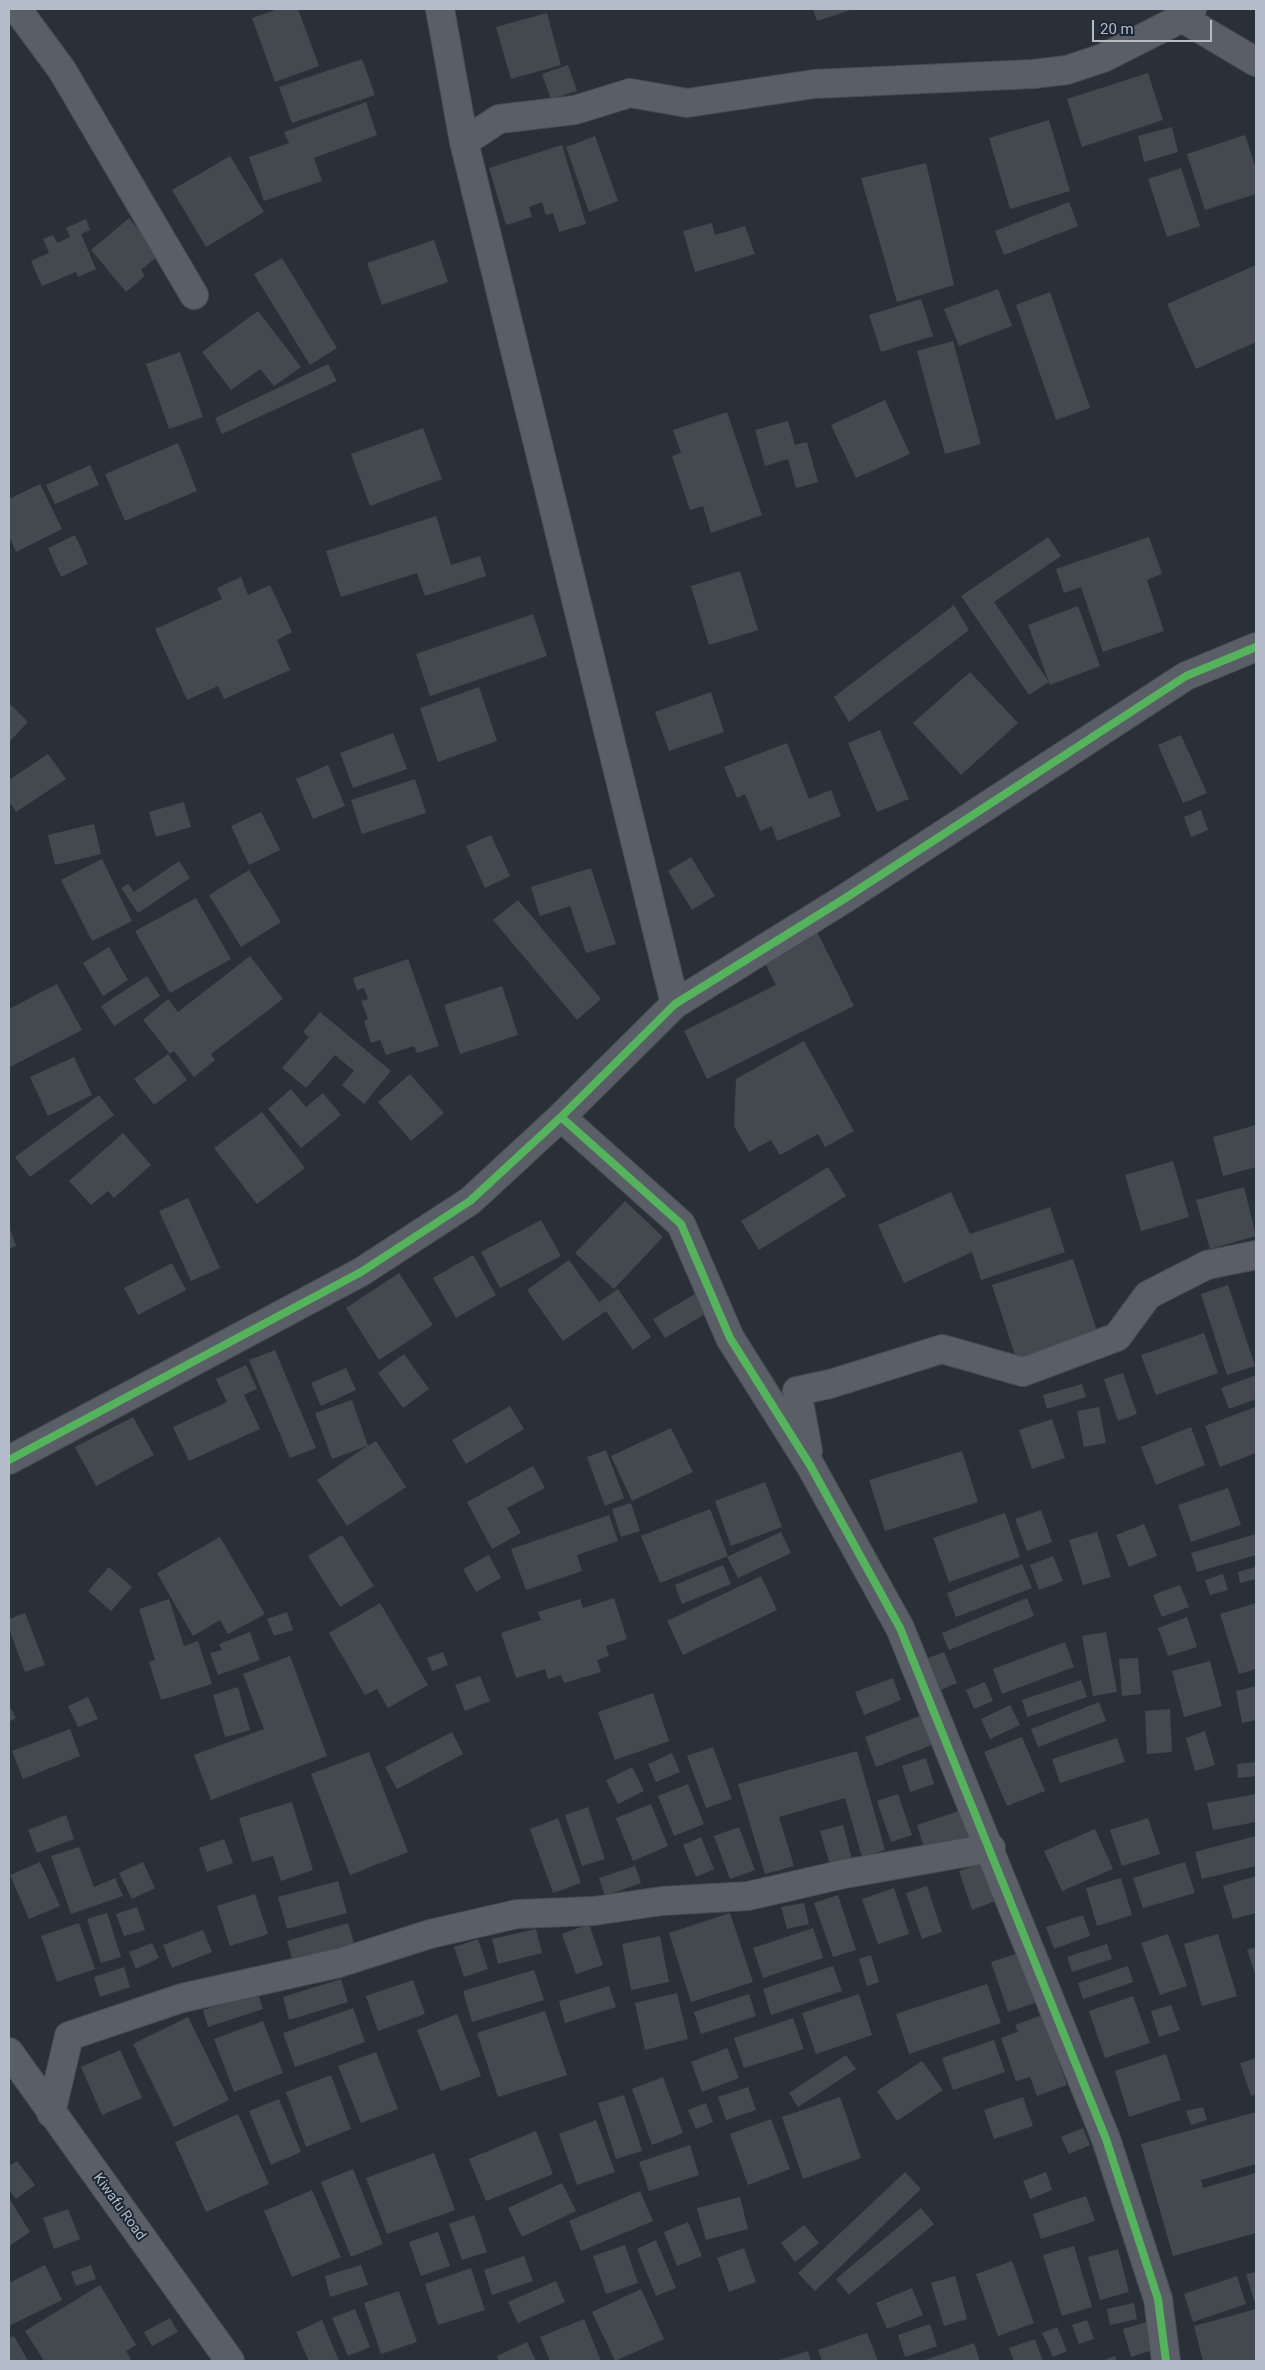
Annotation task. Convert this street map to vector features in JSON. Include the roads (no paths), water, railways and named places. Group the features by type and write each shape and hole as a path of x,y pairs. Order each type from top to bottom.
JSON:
{"street":[{"path":"17,9 62,70 194,295"},
{"path":"440,9 464,142 675,1004"},
{"path":"464,142 499,119 575,110 630,93 686,103 814,84 1033,74 1066,70 1103,58 1187,13 1256,62"},
{"path":"9,1460 361,1272 470,1201 561,1118 675,1004 844,899 1186,676 1256,647"},
{"path":"561,1118 681,1224 730,1338 810,1465 900,1628 991,1848 1106,2139 1158,2299 1166,2361"},
{"path":"810,1465 797,1391 830,1384 942,1350 1023,1372 1117,1337 1148,1295 1206,1265 1256,1255"},
{"path":"51,2113 69,2036 182,1998 339,1963 430,1934 517,1914 594,1911 662,1901 748,1896 844,1874 991,1848"},
{"name":"Kiwafu Road","path":"9,2052 230,2361"}]}
